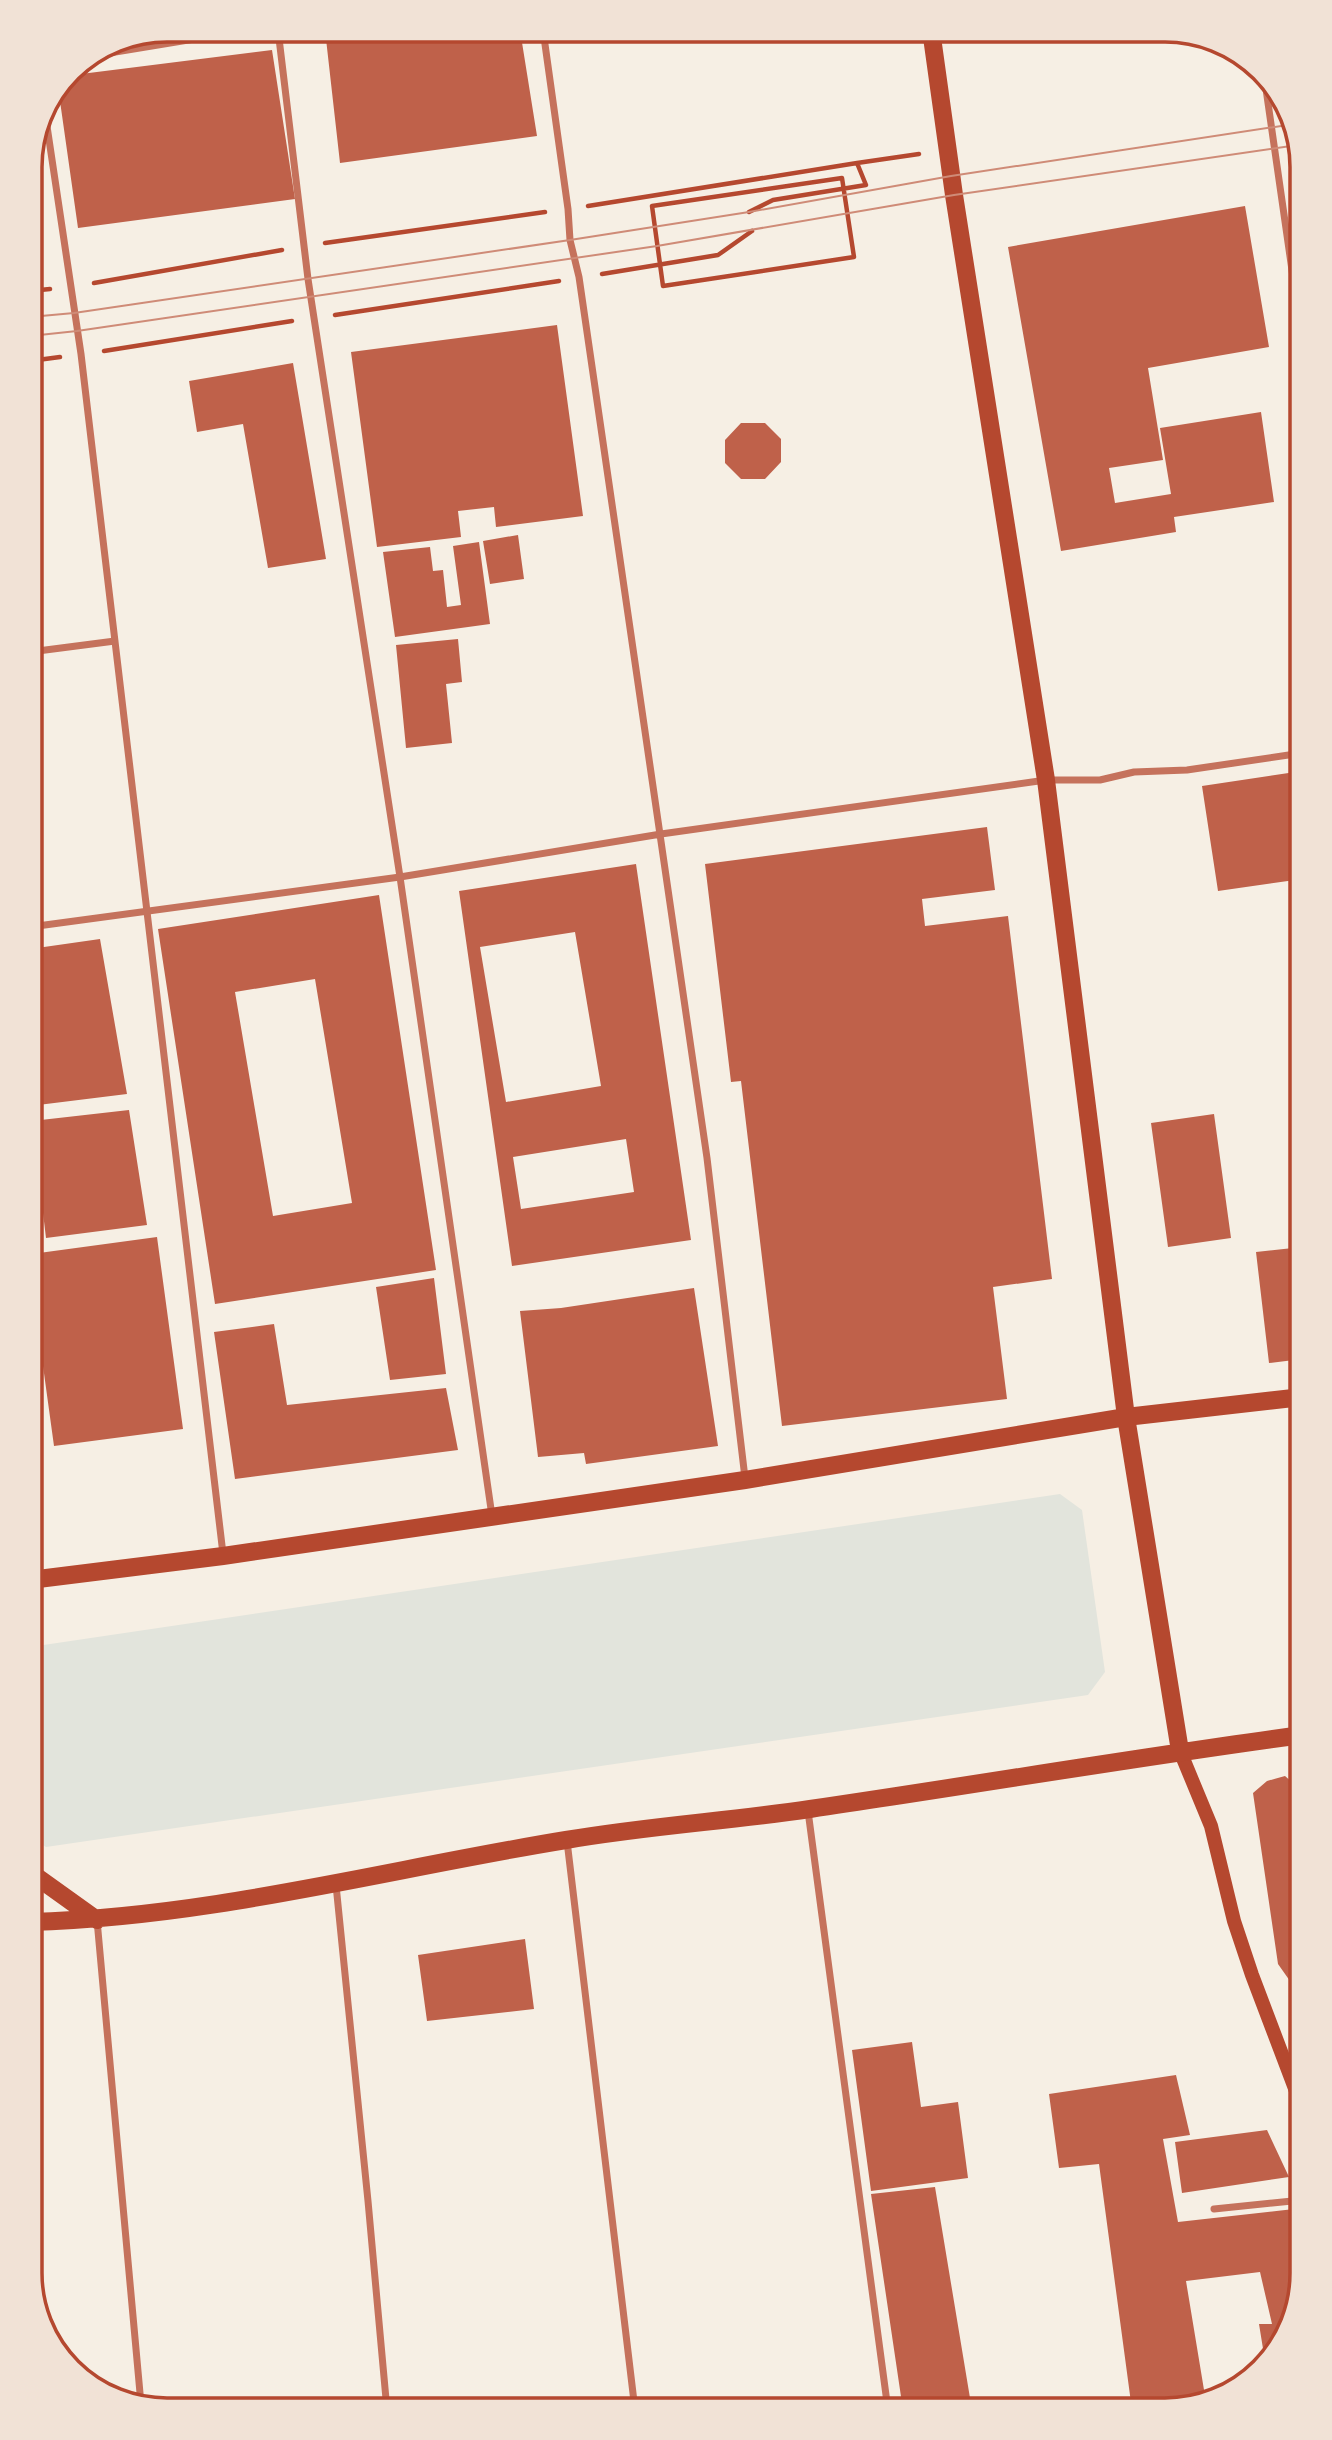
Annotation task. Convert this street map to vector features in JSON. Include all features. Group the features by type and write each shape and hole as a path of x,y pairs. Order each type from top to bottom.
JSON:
{"main road":[{"path":"933,42 1046,780 1126,1417 1180,1751 1211,1826 1234,1921 1251,1975 1290,2076"},
{"path":"42,1579 223,1556 746,1480 1126,1417 1290,1399"},
{"path":"42,1922 97,1920 336,1884 567,1840 808,1809 1290,1737"},
{"path":"42,1881 97,1920"}],"street":[{"path":"118,52 176,42"},
{"path":"280,42 308,279 400,877 492,1517"},
{"path":"545,42 570,240 579,277 707,1157 746,1480"},
{"path":"1267,94 1290,258"},
{"path":"48,129 81,354 223,1556"},
{"path":"42,650 115,641"},
{"path":"42,925 400,877 661,834 1046,780 1100,780 1134,772 1187,769 1290,755"},
{"path":"808,1809 886,2398"},
{"path":"567,1840 634,2398"},
{"path":"336,1884 386,2398"},
{"path":"97,1920 140,2395"},
{"path":"1214,2209 1290,2201"}],"path":[{"path":"42,290 305,246 568,209 948,149"},
{"path":"749,212 774,200 866,185 857,163"},
{"path":"842,178 844,188 854,257 663,286 652,206 842,178"},
{"path":"42,359 718,255 752,231"}],"shaded area":[{"path":"1060,1494 1082,1510 1105,1672 1088,1695 46,1847 42,1844 42,1645"}],"building":[{"path":"326,42 522,42 537,136 340,163"},
{"path":"272,50 295,199 78,228 60,102 84,74"},
{"path":"1245,206 1269,347 1148,368 1163,460 1109,468 1115,503 1171,494 1160,428 1261,412 1274,502 1174,517 1176,532 1061,551 1008,247"},
{"path":"557,325 583,516 496,527 494,507 458,511 461,537 377,547 351,352"},
{"path":"293,363 326,559 268,568 243,424 197,432 189,381"},
{"path":"741,423 765,423 781,439 781,462 765,479 741,479 725,463 725,440"},
{"path":"518,535 524,579 490,584 483,541"},
{"path":"479,542 490,624 395,637 383,552 430,547 433,571 443,570 447,607 461,605 453,546"},
{"path":"458,639 462,682 446,684 452,743 406,748 396,645"},
{"path":"1290,773 1290,881 1218,891 1202,786"},
{"path":"987,827 995,890 922,899 925,926 1008,916 1052,1279 993,1287 1007,1399 782,1426 741,1081 731,1082 705,864"},
{"path":"636,864 691,1240 512,1266 459,891","holes":["575,932 601,1086 506,1102 480,947","626,1139 634,1192 521,1209 513,1157"]},
{"path":"379,895 436,1270 215,1304 158,929","holes":["315,979 352,1203 273,1216 235,992"]},
{"path":"100,939 127,1094 42,1105 42,947"},
{"path":"129,1110 147,1225 46,1238 42,1205 42,1120"},
{"path":"1214,1114 1231,1238 1168,1247 1151,1123"},
{"path":"157,1237 183,1429 54,1446 42,1359 42,1253"},
{"path":"1290,1248 1290,1360 1269,1363 1256,1252"},
{"path":"434,1278 446,1374 390,1380 376,1287"},
{"path":"694,1288 718,1446 586,1464 584,1453 538,1457 520,1311 561,1308"},
{"path":"274,1324 287,1405 446,1388 458,1450 235,1479 214,1332"},
{"path":"1285,1776 1290,1780 1290,1981 1278,1964 1253,1793 1267,1781"},
{"path":"525,1939 534,2009 427,2021 418,1955"},
{"path":"912,2042 921,2107 958,2102 968,2178 871,2191 852,2050"},
{"path":"1176,2075 1190,2135 1163,2139 1178,2222 1290,2209 1288,2298 1277,2328 1263,2350 1259,2324 1272,2324 1260,2272 1186,2281 1204,2391 1181,2397 1130,2398 1099,2164 1059,2168 1049,2094"},
{"path":"1267,2130 1289,2177 1182,2193 1175,2142"},
{"path":"935,2187 970,2398 901,2398 871,2194"}],"tram line":[{"path":"42,316 570,240 951,176 1283,126"},
{"path":"42,335 657,246 954,195 1288,146"}]}
